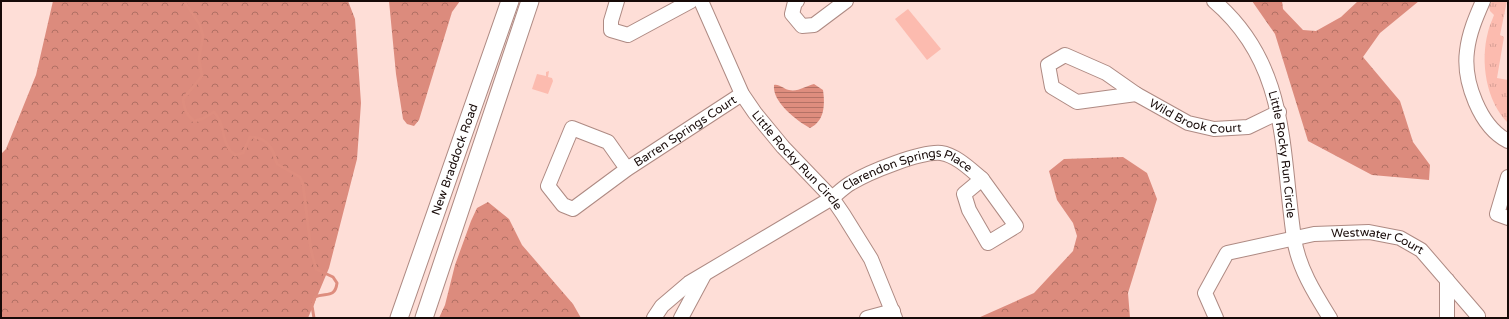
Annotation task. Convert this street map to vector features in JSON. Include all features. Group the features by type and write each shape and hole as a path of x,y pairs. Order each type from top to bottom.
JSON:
{"main road":[{"name":"New Braddock Road","path":"399,318 510,1"},
{"name":"New Braddock Road","path":"424,318 530,1"}],"street":[{"path":"617,1 611,21 611,30 628,35 691,1"},
{"name":"Little Rocky Run Circle","path":"701,1 742,94 754,113 783,147 832,198 871,260 894,315"},
{"path":"797,1 795,2 792,14 802,26 814,25 846,1"},
{"name":"Little Rocky Run Circle","path":"1214,1 1242,29 1258,54 1270,79 1279,112 1294,238 1303,269 1316,296 1330,318"},
{"path":"1482,1 1474,21 1467,51 1468,79 1476,104 1492,129 1508,142"},
{"name":"Wild Brook Court","path":"1136,94 1077,102 1052,87 1048,65 1065,55 1106,73 1136,94 1188,123 1214,130 1248,127 1279,112"},
{"name":"Barren Springs Court","path":"627,169 608,142 572,128 548,186 563,205 573,209 627,169 742,94"},
{"name":"Clarendon Springs Place","path":"654,318 662,306 689,283 832,198 851,183 922,155 942,153 962,163 982,179"},
{"path":"1508,177 1497,214 1508,218"},
{"name":"Westwater Court","path":"1216,318 1205,293 1227,253 1314,234 1369,232 1400,238 1421,250 1478,316 1478,318"},
{"path":"681,318 704,274"},
{"path":"1447,280 1447,318"},
{"path":"867,318 894,315"}],"green space":[{"path":"53,1 348,1 355,19 361,103 357,159 329,268 308,318 1,318 1,154 6,149 36,75"},
{"path":"389,1 460,1 452,12 419,120 414,126 407,124 403,119 396,74"},
{"path":"1252,1 1282,1 1283,9 1303,30 1316,31 1341,17 1358,1 1419,1 1380,33 1363,57 1400,101 1413,142 1430,165 1429,180 1372,175 1308,141 1275,34"},
{"path":"1492,1 1507,1 1500,35 1504,37 1497,78 1508,80 1508,123 1494,104 1485,68 1486,44 1489,28 1494,15 1490,11 1489,7"},
{"path":"908,9 941,49 927,60 895,19"},
{"path":"549,71 548,77 552,78 553,81 548,94 532,89 537,74 546,76 546,72"},
{"path":"1123,157 1147,173 1157,199 1128,293 1130,318 978,318 1034,293 1073,251 1077,236 1073,223 1057,200 1049,171 1064,159"},
{"path":"488,202 509,219 522,245 573,304 581,318 439,318 445,305 455,265 471,221 477,208"}],"shaded area":[{"path":"814,84 823,90 824,106 819,121 810,128 786,110 777,98 774,91 774,85 792,90 799,90"}],"waterway":[{"path":"184,1 200,25 203,36 199,59 202,76 183,99 187,114 194,121 202,119 214,112 220,122 227,145 235,155 243,153 250,137 265,141 271,148 277,164 300,177 303,184 311,250 316,269 333,277 337,283 336,288 332,293 315,297 312,306 314,318"}]}
